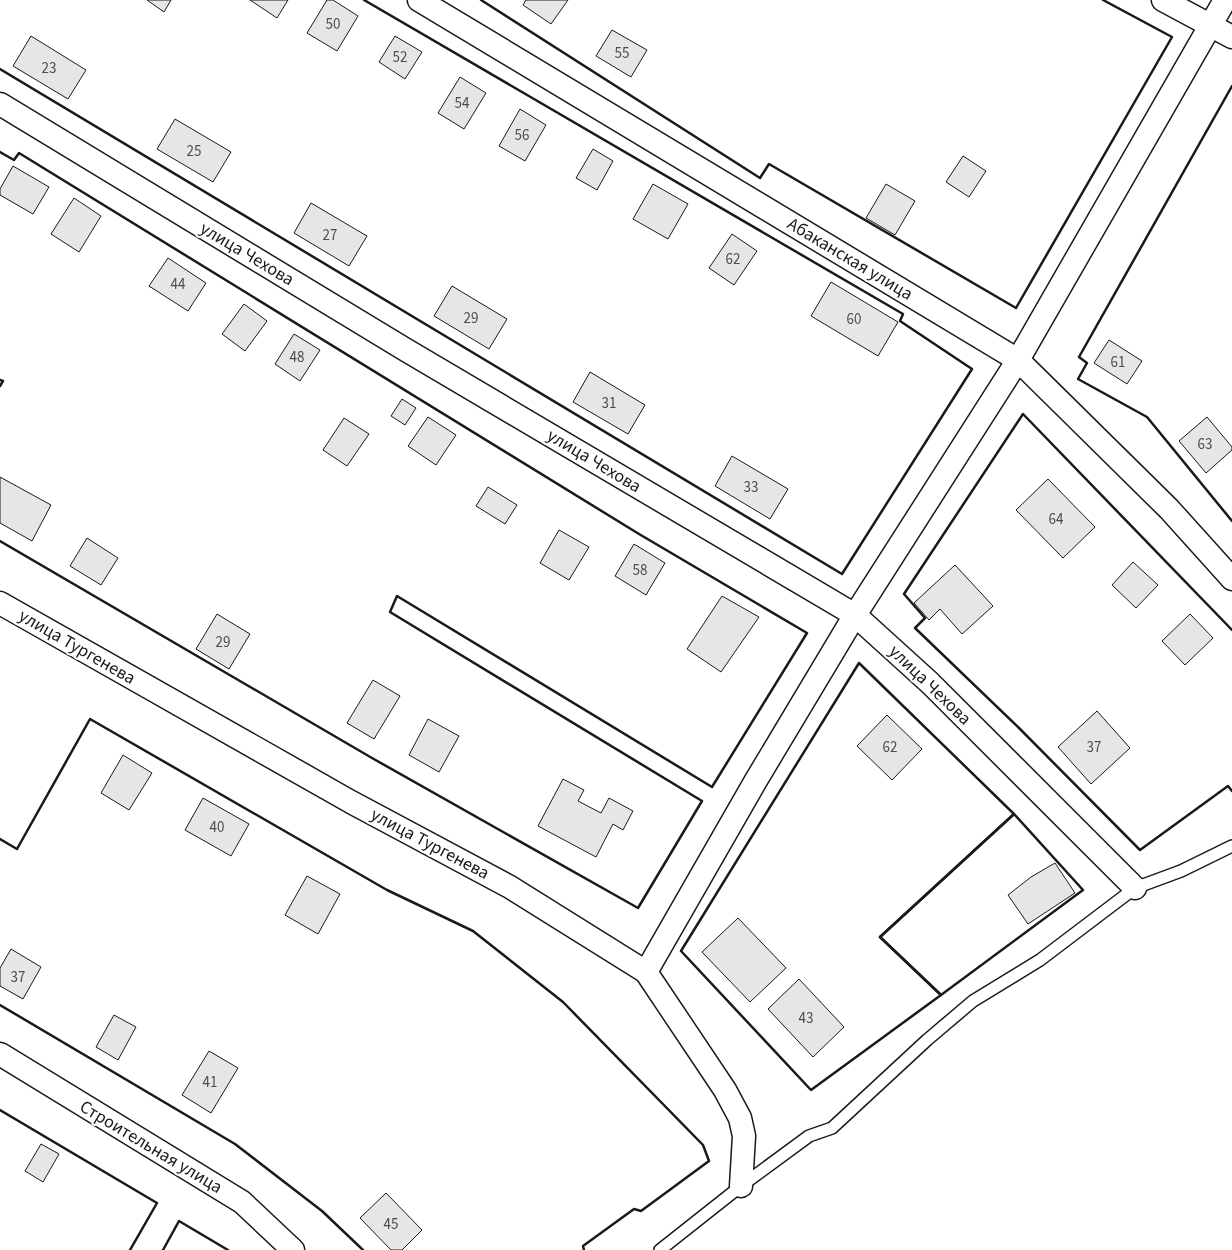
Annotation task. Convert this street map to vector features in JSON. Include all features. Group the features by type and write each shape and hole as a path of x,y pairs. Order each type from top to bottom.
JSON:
{"street":[{"name":"Абаканская улица","path":"419,0 1018,360 1169,509 1232,579"},
{"path":"1163,0 1232,37"},
{"path":"646,972 754,782 855,615 1018,360 1225,0"},
{"name":"улица Чехова","path":"0,104 406,350 855,615 930,683 1135,888"},
{"name":"улица Тургенева","path":"0,603 350,802 510,887 646,972 725,1090 740,1118 744,1136 741,1186"},
{"name":"Строительная улица","path":"0,1054 242,1202 293,1250"}],"lane":[{"path":"660,1250 741,1186 809,1136 832,1128 973,1000 1040,960 1135,888 1181,871 1232,846"}],"building":[{"path":"147,0 171,0 164,12"},
{"path":"250,0 288,0 277,18"},
{"path":"327,0 333,0 358,16 337,51 307,33"},
{"path":"526,0 568,0 551,24 523,5"},
{"path":"612,30 647,50 631,77 596,56"},
{"path":"31,36 86,70 68,99 13,66"},
{"path":"395,36 422,52 405,79 379,62"},
{"path":"460,77 486,93 464,129 438,113"},
{"path":"520,109 546,125 525,161 499,146"},
{"path":"175,119 231,152 213,182 157,149"},
{"path":"593,149 613,161 597,190 576,178"},
{"path":"963,156 986,171 969,197 946,182"},
{"path":"13,166 49,187 33,214 0,195 0,189"},
{"path":"653,184 688,204 668,239 633,219"},
{"path":"886,184 915,201 895,235 866,218"},
{"path":"74,198 101,216 79,252 51,234"},
{"path":"311,203 367,236 349,266 294,233"},
{"path":"732,234 757,251 734,285 709,268"},
{"path":"168,258 206,283 188,311 149,286"},
{"path":"831,282 898,322 878,356 811,316"},
{"path":"452,286 507,319 489,349 434,316"},
{"path":"244,304 267,321 245,351 222,334"},
{"path":"294,334 320,350 300,381 275,364"},
{"path":"1109,340 1142,361 1127,384 1094,363"},
{"path":"590,372 645,405 628,434 573,402"},
{"path":"402,399 416,408 405,425 391,416"},
{"path":"428,417 456,435 436,465 408,446"},
{"path":"1207,417 1232,447 1232,450 1206,473 1179,441"},
{"path":"344,418 369,434 347,466 323,450"},
{"path":"732,456 788,489 770,519 715,486"},
{"path":"0,477 51,505 32,541 0,523"},
{"path":"1048,479 1095,527 1063,558 1016,510"},
{"path":"488,487 517,505 505,524 476,506"},
{"path":"559,530 589,547 569,580 540,563"},
{"path":"87,538 118,558 101,585 70,566"},
{"path":"634,544 665,563 646,595 615,576"},
{"path":"1133,562 1158,585 1136,608 1112,585"},
{"path":"955,565 993,606 962,634 940,609 929,620 914,603"},
{"path":"722,596 759,617 721,672 687,649"},
{"path":"217,614 250,634 229,669 196,649"},
{"path":"1190,614 1213,638 1185,665 1162,641"},
{"path":"373,680 400,696 374,739 347,723"},
{"path":"1097,711 1130,748 1091,784 1058,747"},
{"path":"887,715 922,749 892,780 857,746"},
{"path":"428,719 459,736 439,772 409,755"},
{"path":"123,755 152,773 129,810 101,793"},
{"path":"563,779 584,790 578,801 601,813 609,798 633,811 623,830 613,824 596,857 538,826"},
{"path":"203,798 249,824 231,856 185,830"},
{"path":"1055,863 1075,893 1028,924 1008,895 1031,877"},
{"path":"307,876 340,894 318,934 285,915"},
{"path":"738,918 786,968 750,1002 702,952"},
{"path":"11,949 41,967 23,999 0,986 0,968"},
{"path":"799,979 844,1027 813,1057 768,1009"},
{"path":"114,1015 136,1027 118,1060 96,1047"},
{"path":"209,1051 238,1068 211,1113 182,1095"},
{"path":"41,1144 59,1154 43,1182 25,1171"},
{"path":"386,1193 422,1230 402,1250 391,1250 360,1218"}],"wall":[{"path":"0,69 842,574 972,369 900,321 903,314 364,0"},
{"path":"481,0 760,178 769,164 1016,308 1172,37 1103,0"},
{"path":"1232,86 1079,357 1087,363 1078,379 1147,417 1232,521"},
{"path":"0,152 14,160 19,153 639,534 807,633 712,787 397,596 390,612 702,801 638,908 372,758 0,541"},
{"path":"0,380 3,381 0,386"},
{"path":"1232,630 1023,414 904,594 925,618 915,628 1019,728 1140,850 1228,786 1232,791"},
{"path":"859,663 1014,814 880,937 941,995 811,1090 681,951 859,663"},
{"path":"0,839 17,849 90,719 387,890 473,931 563,1002 703,1145 709,1161 641,1211 634,1209 583,1246 584,1250"},
{"path":"1014,814 1083,890 941,995 880,937 1014,814"},
{"path":"0,1005 235,1144 322,1211 363,1250"},
{"path":"0,1110 157,1203 130,1250"},
{"path":"163,1250 179,1221 228,1250"}]}
